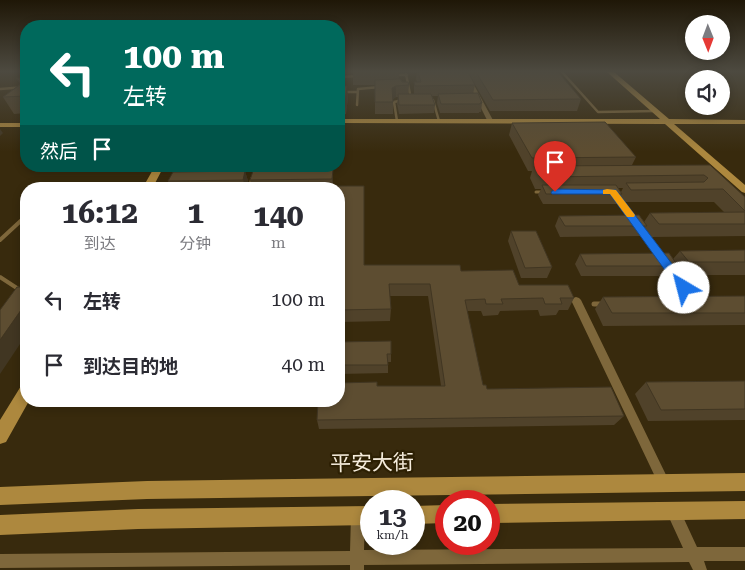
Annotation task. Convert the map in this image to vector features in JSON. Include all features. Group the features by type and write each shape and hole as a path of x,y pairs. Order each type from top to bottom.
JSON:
{"main road":[{"path":"641,99 745,180"},
{"path":"647,99 745,190"},
{"path":"345,121 745,122"},
{"path":"0,125 20,125"},
{"path":"0,436 20,402"},
{"name":"平安大街","path":"0,496 147,490 745,482"},
{"path":"500,514 745,510"},
{"path":"0,524 138,519 360,516"}],"street":[{"path":"479,99 491,122"},
{"path":"576,300 664,483"},
{"path":"673,511 700,570"},
{"path":"357,564 360,546"},
{"path":"0,561 357,564 745,554"}],"lane":[{"path":"357,99 357,105"},
{"path":"470,100 479,99"},
{"path":"586,99 598,112 656,111"},
{"path":"396,121 394,102 396,100 419,100"},
{"path":"426,100 433,100 439,121"},
{"path":"597,122 603,129"},
{"path":"717,173 726,173"},
{"path":"251,182 253,176"},
{"path":"536,192 555,192"},
{"path":"622,192 613,192 696,304 686,304"},
{"path":"0,240 20,222"},
{"path":"0,277 20,290"},
{"path":"16,298 20,296"},
{"path":"594,304 612,304"}],"building":[{"path":"375,99 393,99 393,102 375,102"},
{"path":"398,99 433,99 435,105 399,105"},
{"path":"439,99 480,99 482,103 480,104 441,104"},
{"path":"492,99 581,99 493,100"},
{"path":"605,122 636,157 532,158 512,123"},
{"path":"710,165 745,197 745,211 723,189 631,190 626,183 704,182 708,178 704,175 540,177 534,166"},
{"path":"173,172 245,172 243,180 168,181"},
{"path":"253,172 333,172 332,179 250,180"},
{"path":"542,185 616,185 622,194 546,194"},
{"path":"345,186 364,186 364,265 460,265 461,271 513,270 519,285 568,285 574,298 560,298 562,304 545,304 543,298 501,299 503,304 486,304 485,299 465,300 483,385 486,385 487,389 611,387 624,416 317,420 318,407 345,407 345,383 377,382 377,386 445,386 430,284 389,284 391,309 345,310"},
{"path":"745,212 745,224 659,224 650,213"},
{"path":"639,215 647,226 565,226 559,216"},
{"path":"511,231 536,231 552,267 525,268"},
{"path":"745,250 745,262 689,262 680,251"},
{"path":"669,253 678,266 586,266 580,254"},
{"path":"17,287 20,287 20,312 0,340 0,310"},
{"path":"745,296 745,313 612,313 603,297"},
{"path":"391,341 391,354 387,354 388,365 345,365 345,342"},
{"path":"745,381 745,409 661,410 646,382"}],"slow traffic":[{"path":"607,192 613,192 630,215"}],"route":[{"path":"555,192 613,192 684,288"}]}
